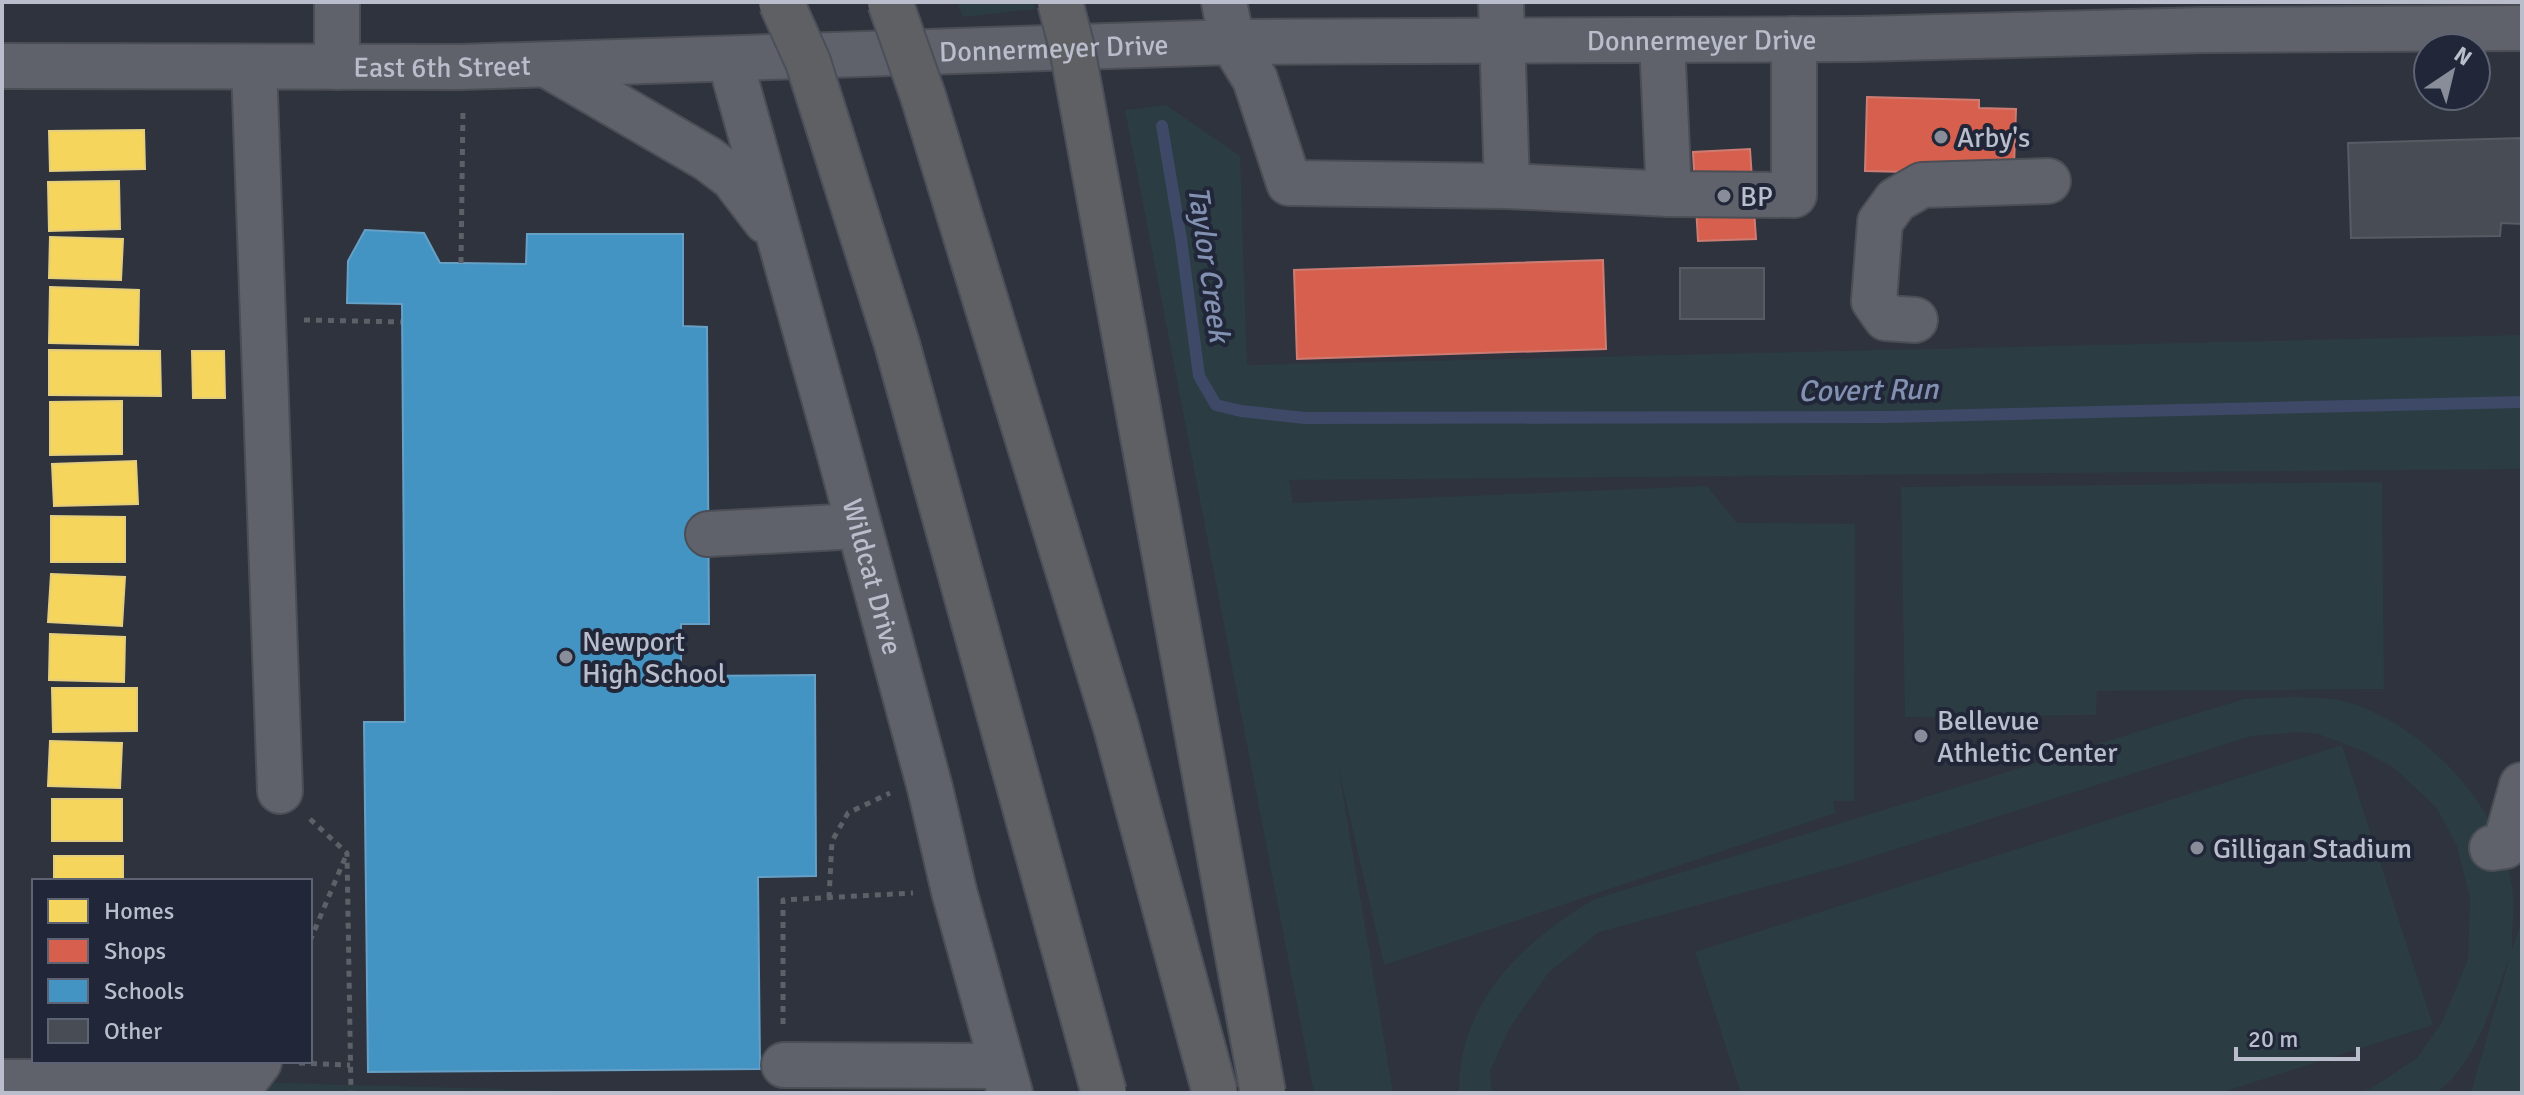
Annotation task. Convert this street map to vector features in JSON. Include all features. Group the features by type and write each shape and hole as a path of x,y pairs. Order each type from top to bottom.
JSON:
{"highway":[{"path":"781,2 808,62 897,344 1104,1093"},
{"path":"890,2 932,126 1116,727 1215,1093"},
{"path":"1060,2 1077,79 1263,1093"}],"street":[{"path":"337,2 337,67"},
{"name":"Donnermeyer Drive","path":"883,55 1228,22 1502,21 1662,40 1794,39 1858,20 2205,16 2522,28"},
{"path":"1502,21 1507,186"},
{"path":"1228,22 1255,79 1289,183 1794,195 1794,39"},
{"path":"1662,40 1669,194"},
{"name":"East 6th Street","path":"2,66 460,67 883,55"},
{"name":"Wildcat Drive","path":"730,60 930,788 954,891 1006,1080"},
{"path":"547,65 708,159 733,178 780,239"},
{"path":"254,67 280,791"},
{"path":"1915,320 1886,318 1874,301 1880,222 1896,200 1922,185 2048,181"},
{"path":"708,534 858,526"},
{"path":"2492,848 2505,846 2522,785"},
{"path":"2,1082 244,1082 258,1063"},
{"path":"784,1065 1006,1080"}],"path":[{"path":"460,67 463,107 461,263"},
{"path":"263,320 401,322"},
{"path":"829,898 832,841 848,813 896,790"},
{"path":"280,791 347,853 351,1093"},
{"path":"312,936 347,853"},
{"path":"784,1065 783,900 954,891"}],"shaded area":[{"path":"957,2 1034,2 1035,9 963,17"},
{"path":"1166,105 1240,156 1247,365 2522,335 2522,469 1289,480 1293,503 1707,486 1737,523 1855,524 1854,801 1833,801 1835,813 1384,965 1339,771 1393,1093 1314,1093 1125,110"},
{"path":"2382,482 2384,689 2097,691 2096,715 1905,717 1901,487"},
{"path":"2292,697 2347,702 2406,730 2433,751 2457,776 2495,832 2507,863 2513,895 2512,950 2522,919 2522,1093 2471,1093 2511,953 2473,1048 2450,1081 2436,1093 2357,1093 2372,1088 2417,1058 2442,1022 2468,959 2470,897 2457,846 2436,807 2394,768 2363,751 2318,734 2299,732 2251,736 1842,866 1599,932 1549,972 1510,1027 1490,1071 1492,1093 1459,1093 1461,1061 1469,1031 1482,1003 1499,978 1543,934 1595,899 2244,699"},
{"name":"Gilligan Stadium","path":"2342,745 2433,1025 2220,1093 1741,1093 1695,952"},
{"path":"244,1082 643,1093 2,1093"}],"building: Homes":[{"path":"144,130 145,169 50,171 49,131"},
{"path":"119,181 120,229 49,231 48,182"},
{"path":"50,237 123,239 121,280 49,278"},
{"path":"50,287 139,290 138,345 49,343"},
{"path":"49,350 160,351 161,396 49,395"},
{"path":"192,351 224,351 225,398 193,398"},
{"path":"122,401 122,454 50,455 50,402"},
{"path":"136,461 138,504 54,506 52,464"},
{"path":"51,516 125,517 125,562 51,562"},
{"path":"51,574 125,577 122,626 48,622"},
{"path":"50,634 125,637 124,682 49,680"},
{"path":"52,688 137,688 137,731 53,732"},
{"path":"50,741 122,743 120,788 48,786"},
{"path":"52,799 122,799 122,841 52,841"},
{"path":"54,856 123,856 123,879 54,879"}],"building: Shops":[{"name":"Arby's","path":"1867,97 1979,100 1979,108 2016,109 2014,166 1997,174 1865,171"},
{"name":"BP","path":"1750,149 1756,239 1698,241 1693,152"},
{"path":"1603,260 1606,349 1297,359 1294,270"}],"building: Schools":[{"name":"Newport High School","path":"365,230 424,233 440,263 526,264 527,234 683,234 683,326 707,327 709,624 681,624 681,676 815,675 816,876 758,877 760,1069 368,1072 364,722 405,722 402,304 347,303 348,261"}],"building: Other":[{"path":"2522,138 2522,224 2501,223 2500,236 2351,238 2348,143"},
{"path":"1680,268 1764,268 1764,319 1680,319"}],"waterway":[{"name":"Covert Run","path":"1162,126 1199,376 1216,405 1241,411 1305,418 1889,417 2522,402"}],"place":[{"name":"Arby's","path":"1941,137"},
{"name":"BP","path":"1724,196"},
{"name":"Newport High School","path":"566,657"},
{"name":"Bellevue Athletic Center","path":"1921,736"},
{"name":"Gilligan Stadium","path":"2197,848"}],"water label":[{"name":"Taylor Creek","path":"1209,264"}]}
